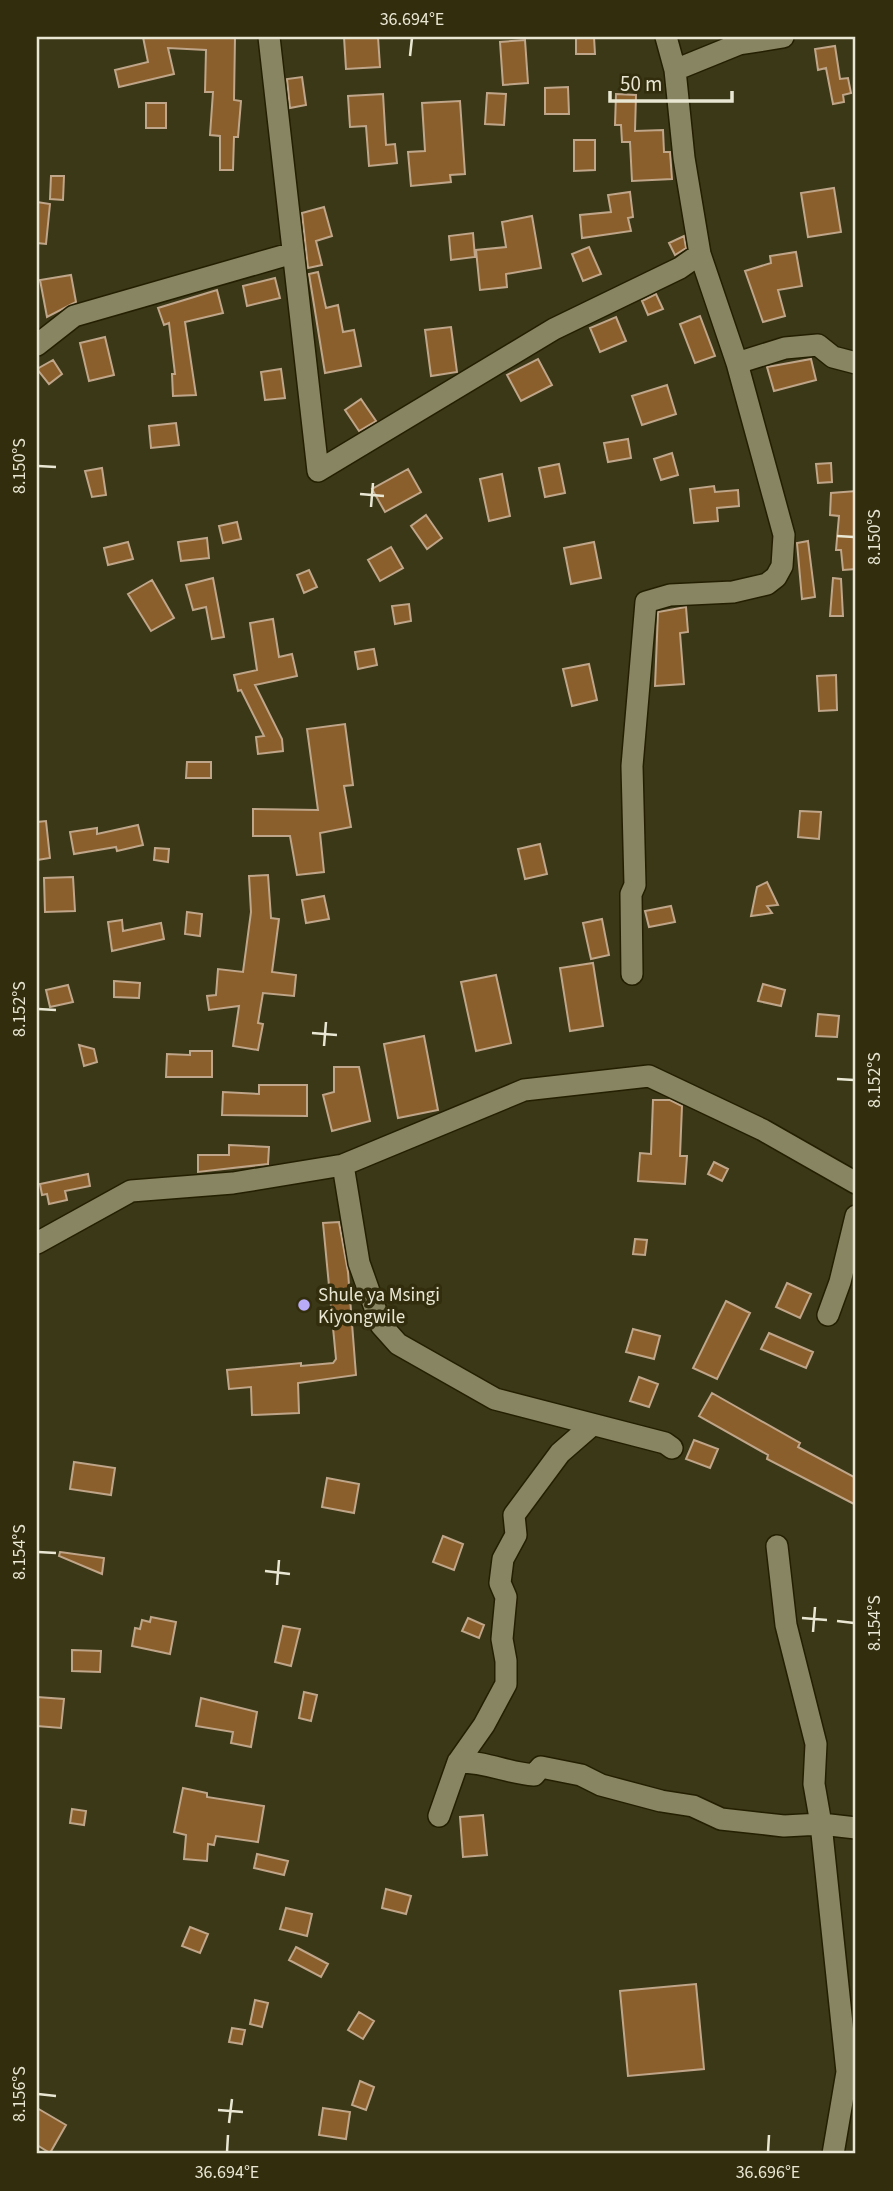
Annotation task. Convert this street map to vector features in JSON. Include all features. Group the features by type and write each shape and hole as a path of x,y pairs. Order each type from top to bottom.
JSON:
{"street":[{"path":"269,37 318,471 554,329 680,268 700,254"},
{"path":"632,974 631,894 635,885 632,766 646,602 670,595 733,592 767,584 776,577 782,566 784,535 737,363 700,254 684,158 675,70 666,37"},
{"path":"675,70 738,44 783,37"},
{"path":"37,345 74,316 293,253"},
{"path":"737,363 785,348 818,345 833,357 856,363"},
{"path":"37,1243 131,1191 233,1183 343,1165 524,1090 649,1076 763,1130 856,1183"},
{"path":"343,1165 359,1263 381,1325 398,1344 495,1399 665,1443 673,1448"},
{"path":"828,1315 840,1282 856,1216"},
{"path":"439,1816 458,1762 484,1725 506,1684 502,1639 506,1597 500,1583 503,1559 516,1535 514,1515 560,1452 591,1426"},
{"path":"777,1546 786,1625 816,1744 814,1784 821,1824 847,2072 833,2154"},
{"path":"458,1762 477,1762 507,1773 534,1774 541,1767 558,1769 601,1785 692,1806 734,1821 783,1826 821,1824 856,1828"}],"building":[{"path":"143,37 235,37 234,100 241,101 238,137 234,137 233,170 220,170 220,136 210,135 213,92 205,92 206,50 168,48 174,74 119,87 115,70 148,62"},
{"path":"344,37 378,37 380,67 346,69"},
{"path":"576,37 594,37 595,54 576,54"},
{"path":"525,40 528,83 503,85 500,42"},
{"path":"835,46 840,79 848,78 851,93 843,95 844,102 833,104 826,68 818,70 815,49"},
{"path":"302,77 306,105 290,108 287,79"},
{"path":"568,87 569,114 545,114 545,88"},
{"path":"487,93 506,94 504,125 485,124"},
{"path":"383,94 386,145 395,144 397,163 369,166 366,126 350,127 348,96"},
{"path":"616,94 636,95 635,131 663,130 664,152 670,152 672,179 632,181 630,142 622,142 621,125 615,125"},
{"path":"460,101 465,174 450,175 451,182 411,186 408,152 425,151 422,103"},
{"path":"146,103 166,103 166,128 146,128"},
{"path":"574,140 595,140 595,170 574,171"},
{"path":"51,176 64,176 63,200 50,199"},
{"path":"834,188 841,232 808,237 801,193"},
{"path":"630,192 633,217 628,218 631,231 582,238 580,215 611,212 608,195"},
{"path":"37,202 50,204 46,244 37,243"},
{"path":"324,207 332,236 316,241 322,265 308,268 302,213"},
{"path":"532,216 541,268 506,274 507,287 480,290 476,250 506,247 502,222"},
{"path":"473,233 475,257 451,260 449,236"},
{"path":"684,236 686,248 675,255 669,243"},
{"path":"589,247 601,274 583,281 572,254"},
{"path":"796,252 802,286 778,290 785,316 763,322 745,271 771,263 770,256"},
{"path":"318,272 326,308 338,305 343,332 354,330 361,366 325,373 309,274"},
{"path":"71,275 76,302 47,317 40,280"},
{"path":"275,278 280,298 247,306 243,286"},
{"path":"217,290 223,313 185,322 196,395 173,396 172,374 175,374 169,323 164,325 158,308"},
{"path":"656,294 663,309 648,315 642,301"},
{"path":"700,316 715,356 695,363 680,324"},
{"path":"616,317 626,341 600,352 590,328"},
{"path":"451,327 457,372 431,376 425,330"},
{"path":"105,337 114,375 89,381 80,343"},
{"path":"538,359 552,385 521,401 507,375"},
{"path":"811,359 816,380 774,391 767,367"},
{"path":"53,360 62,374 49,384 37,369"},
{"path":"281,369 285,398 265,400 261,372"},
{"path":"667,385 676,414 642,425 632,396"},
{"path":"361,399 376,421 359,431 345,410"},
{"path":"176,423 179,445 151,448 149,426"},
{"path":"628,439 631,458 608,462 604,443"},
{"path":"672,453 678,475 661,480 654,459"},
{"path":"831,463 832,482 818,483 816,464"},
{"path":"559,464 565,493 545,497 539,468"},
{"path":"102,468 106,495 92,497 85,471"},
{"path":"408,469 421,492 385,512 372,489"},
{"path":"502,474 510,516 489,521 480,479"},
{"path":"714,486 715,492 738,490 739,506 717,508 718,521 694,523 690,489"},
{"path":"856,491 856,569 843,570 841,550 836,550 839,516 830,515 831,493"},
{"path":"426,515 442,538 427,549 411,526"},
{"path":"237,522 241,539 223,543 219,526"},
{"path":"207,538 209,558 181,561 178,542"},
{"path":"808,541 815,597 802,599 797,543"},
{"path":"128,542 133,559 108,565 104,548"},
{"path":"594,542 601,578 571,584 564,548"},
{"path":"391,547 403,568 380,581 368,560"},
{"path":"309,570 317,587 304,593 297,575"},
{"path":"213,578 224,637 212,639 206,607 193,610 186,585"},
{"path":"833,578 841,579 843,616 830,616"},
{"path":"152,580 174,618 151,631 128,594"},
{"path":"409,604 411,621 395,624 392,606"},
{"path":"686,607 688,632 680,633 684,684 655,686 658,612"},
{"path":"273,619 279,657 292,654 297,676 255,685 282,739 283,751 258,754 256,737 264,736 241,690 238,691 234,675 257,670 250,623"},
{"path":"374,649 377,665 358,669 355,652"},
{"path":"589,664 597,700 572,706 563,669"},
{"path":"836,675 837,710 819,711 817,676"},
{"path":"345,724 353,785 344,786 351,827 320,833 324,872 297,875 290,836 253,836 253,809 318,810 307,729"},
{"path":"187,762 211,762 211,778 186,778"},
{"path":"800,811 821,812 819,839 798,837"},
{"path":"46,821 50,858 37,860 37,822"},
{"path":"138,825 143,845 117,851 116,847 74,854 70,832 97,828 97,834"},
{"path":"540,844 547,874 525,879 518,849"},
{"path":"155,848 169,849 168,862 154,860"},
{"path":"268,875 271,918 279,919 272,972 296,975 294,996 263,993 258,1023 263,1024 258,1050 233,1046 239,1006 209,1010 207,996 216,995 218,969 243,972 251,912 249,876"},
{"path":"73,877 75,911 45,912 44,878"},
{"path":"767,882 778,905 767,906 772,913 751,916 757,887"},
{"path":"324,896 329,919 306,923 302,900"},
{"path":"671,906 675,922 649,927 645,911"},
{"path":"187,912 202,914 200,936 185,934"},
{"path":"602,919 609,955 591,959 583,923"},
{"path":"122,920 123,931 161,923 164,939 112,951 108,922"},
{"path":"593,963 603,1026 570,1031 560,968"},
{"path":"496,975 511,1043 476,1051 461,982"},
{"path":"114,981 140,983 139,998 114,997"},
{"path":"763,984 785,990 781,1006 758,1001"},
{"path":"68,985 73,1002 50,1007 46,990"},
{"path":"818,1014 839,1016 837,1037 816,1036"},
{"path":"424,1036 438,1110 398,1118 384,1044"},
{"path":"79,1045 94,1049 97,1062 84,1066"},
{"path":"190,1051 212,1051 212,1077 166,1077 167,1054 190,1055"},
{"path":"334,1067 359,1067 370,1121 332,1131 323,1095 334,1092"},
{"path":"259,1085 307,1085 307,1116 222,1115 223,1092 259,1094"},
{"path":"653,1100 670,1100 682,1106 680,1156 687,1156 685,1184 638,1181 640,1153 651,1154"},
{"path":"229,1145 269,1147 268,1164 198,1172 198,1155 229,1155"},
{"path":"714,1162 728,1169 722,1181 708,1174"},
{"path":"88,1174 90,1186 65,1191 67,1200 49,1204 47,1194 42,1195 40,1184"},
{"path":"339,1222 348,1272 356,1375 298,1383 299,1413 252,1415 251,1387 229,1389 227,1370 301,1363 301,1366 333,1363 336,1359 323,1223"},
{"path":"635,1239 647,1240 645,1255 633,1254"},
{"path":"787,1283 811,1294 800,1318 776,1307"},
{"path":"726,1301 750,1313 717,1379 693,1368"},
{"path":"633,1329 660,1336 654,1359 626,1352"},
{"path":"769,1333 813,1352 806,1368 761,1349"},
{"path":"639,1377 658,1384 649,1407 630,1401"},
{"path":"712,1393 800,1443 798,1447 856,1478 856,1505 767,1459 768,1455 699,1416"},
{"path":"694,1440 718,1449 710,1468 686,1459"},
{"path":"74,1462 115,1468 111,1495 70,1489"},
{"path":"327,1478 359,1484 354,1513 322,1507"},
{"path":"443,1536 463,1544 454,1570 433,1562"},
{"path":"60,1552 104,1558 102,1574 59,1556"},
{"path":"151,1617 176,1622 170,1654 132,1646 135,1628 140,1629 142,1620 150,1622"},
{"path":"468,1618 484,1625 479,1638 462,1631"},
{"path":"283,1626 300,1629 291,1666 275,1662"},
{"path":"72,1650 101,1651 100,1672 72,1671"},
{"path":"304,1692 317,1695 311,1721 299,1718"},
{"path":"37,1697 64,1699 61,1728 37,1726"},
{"path":"201,1698 257,1712 251,1747 231,1743 233,1732 196,1726"},
{"path":"183,1788 207,1793 207,1797 264,1806 258,1842 216,1836 214,1845 208,1844 207,1861 184,1859 186,1835 174,1832"},
{"path":"72,1809 86,1811 84,1825 70,1823"},
{"path":"483,1815 487,1855 463,1857 460,1817"},
{"path":"257,1854 288,1861 284,1875 254,1868"},
{"path":"386,1889 411,1896 406,1914 382,1908"},
{"path":"286,1908 312,1914 307,1936 280,1929"},
{"path":"190,1927 208,1934 200,1953 182,1946"},
{"path":"296,1947 328,1964 321,1977 289,1960"},
{"path":"696,1984 704,2069 628,2076 620,1991"},
{"path":"255,2000 268,2003 262,2027 250,2024"},
{"path":"359,2012 374,2021 363,2039 348,2030"},
{"path":"232,2028 245,2030 242,2044 229,2042"},
{"path":"360,2081 374,2087 366,2110 352,2105"},
{"path":"37,2108 66,2125 50,2153 37,2145"},
{"path":"323,2108 350,2112 346,2139 319,2135"}],"place":[{"name":"Shule ya Msingi Kiyongwile","path":"304,1305"}]}
